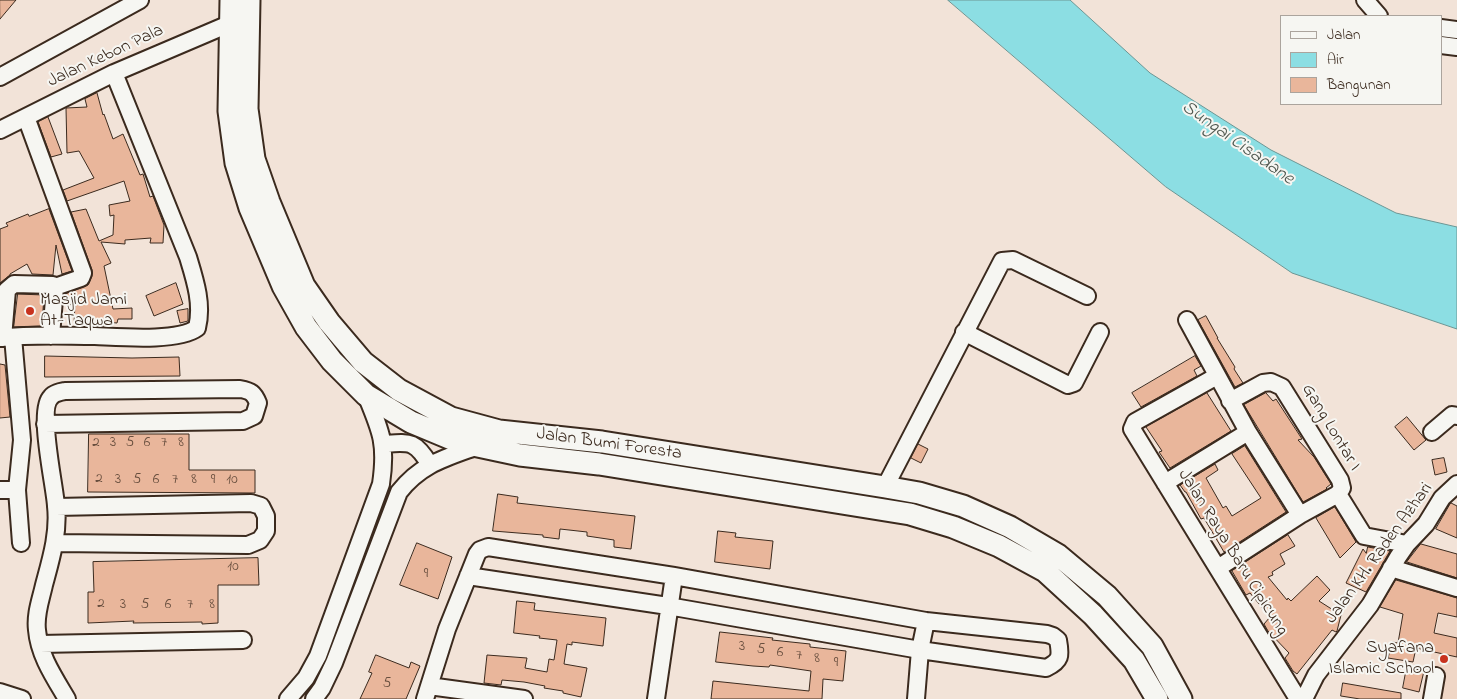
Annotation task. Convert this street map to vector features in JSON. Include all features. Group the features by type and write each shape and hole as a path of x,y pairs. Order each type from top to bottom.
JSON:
{"main road":[{"name":"Jalan Bumi Foresta","path":"231,0 238,24"},
{"name":"Jalan Bumi Foresta","path":"249,0 238,24 229,111 236,163 304,286 328,322 363,362 399,390 451,418 499,431 602,442 885,487 919,493 963,506 1010,527 1058,555 1107,596 1152,646 1181,699"},
{"name":"Jalan Bumi Foresta","path":"260,205 283,286 306,327 332,361 366,395 411,422 459,442 478,446 910,514 953,528 999,546 1045,571 1093,615 1134,660 1157,699"},
{"path":"599,464 602,442"}],"street":[{"path":"2,72 115,6 140,0"},
{"path":"1365,0 1378,15"},
{"name":"Jalan Kebon Pala","path":"0,130 114,73 238,24"},
{"path":"1442,28 1457,30"},
{"path":"1442,45 1457,47"},
{"path":"5,338 51,336 151,337 190,333 197,328 198,294 188,257 114,73"},
{"path":"21,543 17,490 22,440 5,338 7,290 14,284 53,285 55,287 80,278 83,273 26,117"},
{"path":"885,487 998,267 1005,259 1013,260 1087,296"},
{"path":"51,336 55,287"},
{"path":"1187,320 1230,401 1300,515"},
{"path":"964,332 1068,385 1074,382 1100,332"},
{"name":"Jalan Raya Baru Cipicung","path":"1217,376 1135,422 1132,429 1298,699"},
{"name":"Gang Lontar I","path":"1218,568 1300,515 1338,494 1342,488 1340,480 1282,387 1271,382 1263,383 1230,401"},
{"path":"45,424 243,420 254,416 258,403 250,390 240,389 65,391 51,396 47,402 45,424 56,507 55,543 38,608 36,623 45,660 67,699"},
{"path":"288,699 306,678 318,656 380,484 384,464 383,444 380,429 366,395"},
{"path":"1435,429 1455,416"},
{"path":"1165,483 1248,432"},
{"path":"383,444 404,443 414,445 422,450 430,465"},
{"path":"314,699 322,688 334,663 399,492 409,479 430,465 478,446"},
{"name":"Jalan KH. Raden Azhari","path":"1304,699 1316,675 1370,605 1407,544 1426,524 1442,498 1457,484"},
{"path":"0,490 17,490"},
{"path":"1338,494 1364,536 1407,544"},
{"path":"55,543 248,545 260,540 266,531 266,516 261,506 251,503 56,507"},
{"path":"468,576 668,606 920,650 1046,668 1056,663 1060,657 1058,640 1048,634 926,621 674,576 488,547 480,550 477,554 468,576 447,629 427,692 524,699"},
{"path":"356,554 373,560"},
{"path":"1391,568 1457,588"},
{"path":"656,699 668,606 674,576"},
{"path":"916,699 920,650 926,621"},
{"path":"40,644 243,640"},
{"path":"1432,699 1436,676"},
{"path":"0,692 22,699"}],"shaded area":[{"name":"Syafana Islamic School","path":"1457,604 1457,699 1423,699 1439,615 1454,618"}],"water":[{"name":"Sungai Cisadane","path":"948,0 1070,0 1150,73 1271,150 1396,213 1457,227 1457,329 1292,273 1166,187"}],"building":[{"path":"0,0 16,0 0,19"},
{"path":"97,93 103,115 113,139 123,134 140,175 143,174 150,197 153,196 164,225 163,243 150,243 151,238 125,240 125,244 101,242 111,263 104,266 113,309 132,308 132,319 118,319 117,323 105,322 104,326 74,323 75,304 68,305 65,294 88,285 92,276 92,270 71,212 86,209 99,241 113,235 114,215 110,216 109,205 130,201 124,181 67,201 63,190 94,178 79,151 67,153 66,108 87,107 85,99"},
{"path":"48,117 62,154 51,157 38,122"},
{"path":"49,209 72,271 62,274 56,245 53,275 32,274 27,264 10,274 0,283 0,229 8,226 6,223 28,214 29,216"},
{"path":"176,283 183,304 154,316 146,296"},
{"path":"18,294 44,295 42,326 14,327"},
{"path":"188,309 188,321 180,323 177,311"},
{"path":"1206,316 1243,383 1235,387 1198,320"},
{"path":"45,356 179,357 180,376 45,377"},
{"path":"1195,356 1201,366 1194,370 1197,376 1141,407 1132,393"},
{"path":"0,364 5,365 10,417 0,418"},
{"path":"1207,393 1231,431 1170,468 1159,452 1162,451 1146,427"},
{"path":"1266,393 1273,401 1276,399 1302,439 1298,440 1314,457 1331,484 1327,489 1303,502 1244,405"},
{"path":"1407,417 1426,440 1414,450 1395,427"},
{"path":"89,434 189,434 189,470 255,470 255,493 88,492"},
{"path":"918,444 928,449 921,463 911,458"},
{"path":"1245,446 1286,512 1224,552 1204,518 1201,519 1180,485 1215,464 1218,470 1206,478 1223,508 1226,506 1232,516 1261,498 1232,454"},
{"path":"1444,458 1447,472 1435,475 1432,460"},
{"path":"498,494 518,497 517,503 635,516 631,549 614,547 614,540 587,536 587,532 560,529 559,539 543,537 543,535 493,531"},
{"path":"1451,503 1457,506 1457,538 1436,529"},
{"path":"1335,507 1356,542 1340,558 1316,518"},
{"path":"718,531 736,533 735,537 773,541 770,569 715,562"},
{"path":"1288,535 1295,546 1280,554 1285,564 1272,572 1273,575 1268,577 1287,600 1288,598 1291,601 1317,576 1330,590 1319,601 1341,615 1337,631 1332,630 1297,674 1285,658 1289,653 1268,631 1264,624 1270,617 1250,593 1246,595 1232,571"},
{"path":"417,543 452,557 438,599 400,585"},
{"path":"1421,544 1457,554 1457,578 1407,562"},
{"path":"1368,547 1390,551 1366,592 1346,583 1363,549 1366,553"},
{"path":"258,558 259,585 218,585 218,623 133,623 134,621 88,623 88,592 94,592 93,562"},
{"path":"1396,580 1457,598 1457,617 1438,613 1434,633 1457,638 1457,657 1416,648 1413,662 1388,658 1392,642 1398,643 1403,614 1380,607"},
{"path":"517,601 535,603 534,610 606,618 603,646 572,642 572,645 567,644 564,664 587,668 581,697 524,682 502,680 501,685 484,683 487,655 527,658 525,668 547,672 549,659 554,660 557,640 514,633"},
{"path":"720,632 773,638 772,640 810,644 810,647 846,651 843,681 823,679 822,699 711,699 713,681 809,691 811,671 770,665 769,667 716,662"},
{"path":"376,655 409,668 411,662 420,666 406,699 360,699 372,673 369,672"},
{"path":"1407,667 1424,671 1419,692 1403,688"},
{"path":"1343,683 1401,693 1401,699 1360,699 1341,696"}],"place":[{"name":"Masjid Jami At-Taqwa","path":"30,311"},
{"name":"Syafana Islamic School","path":"1444,659"}]}
